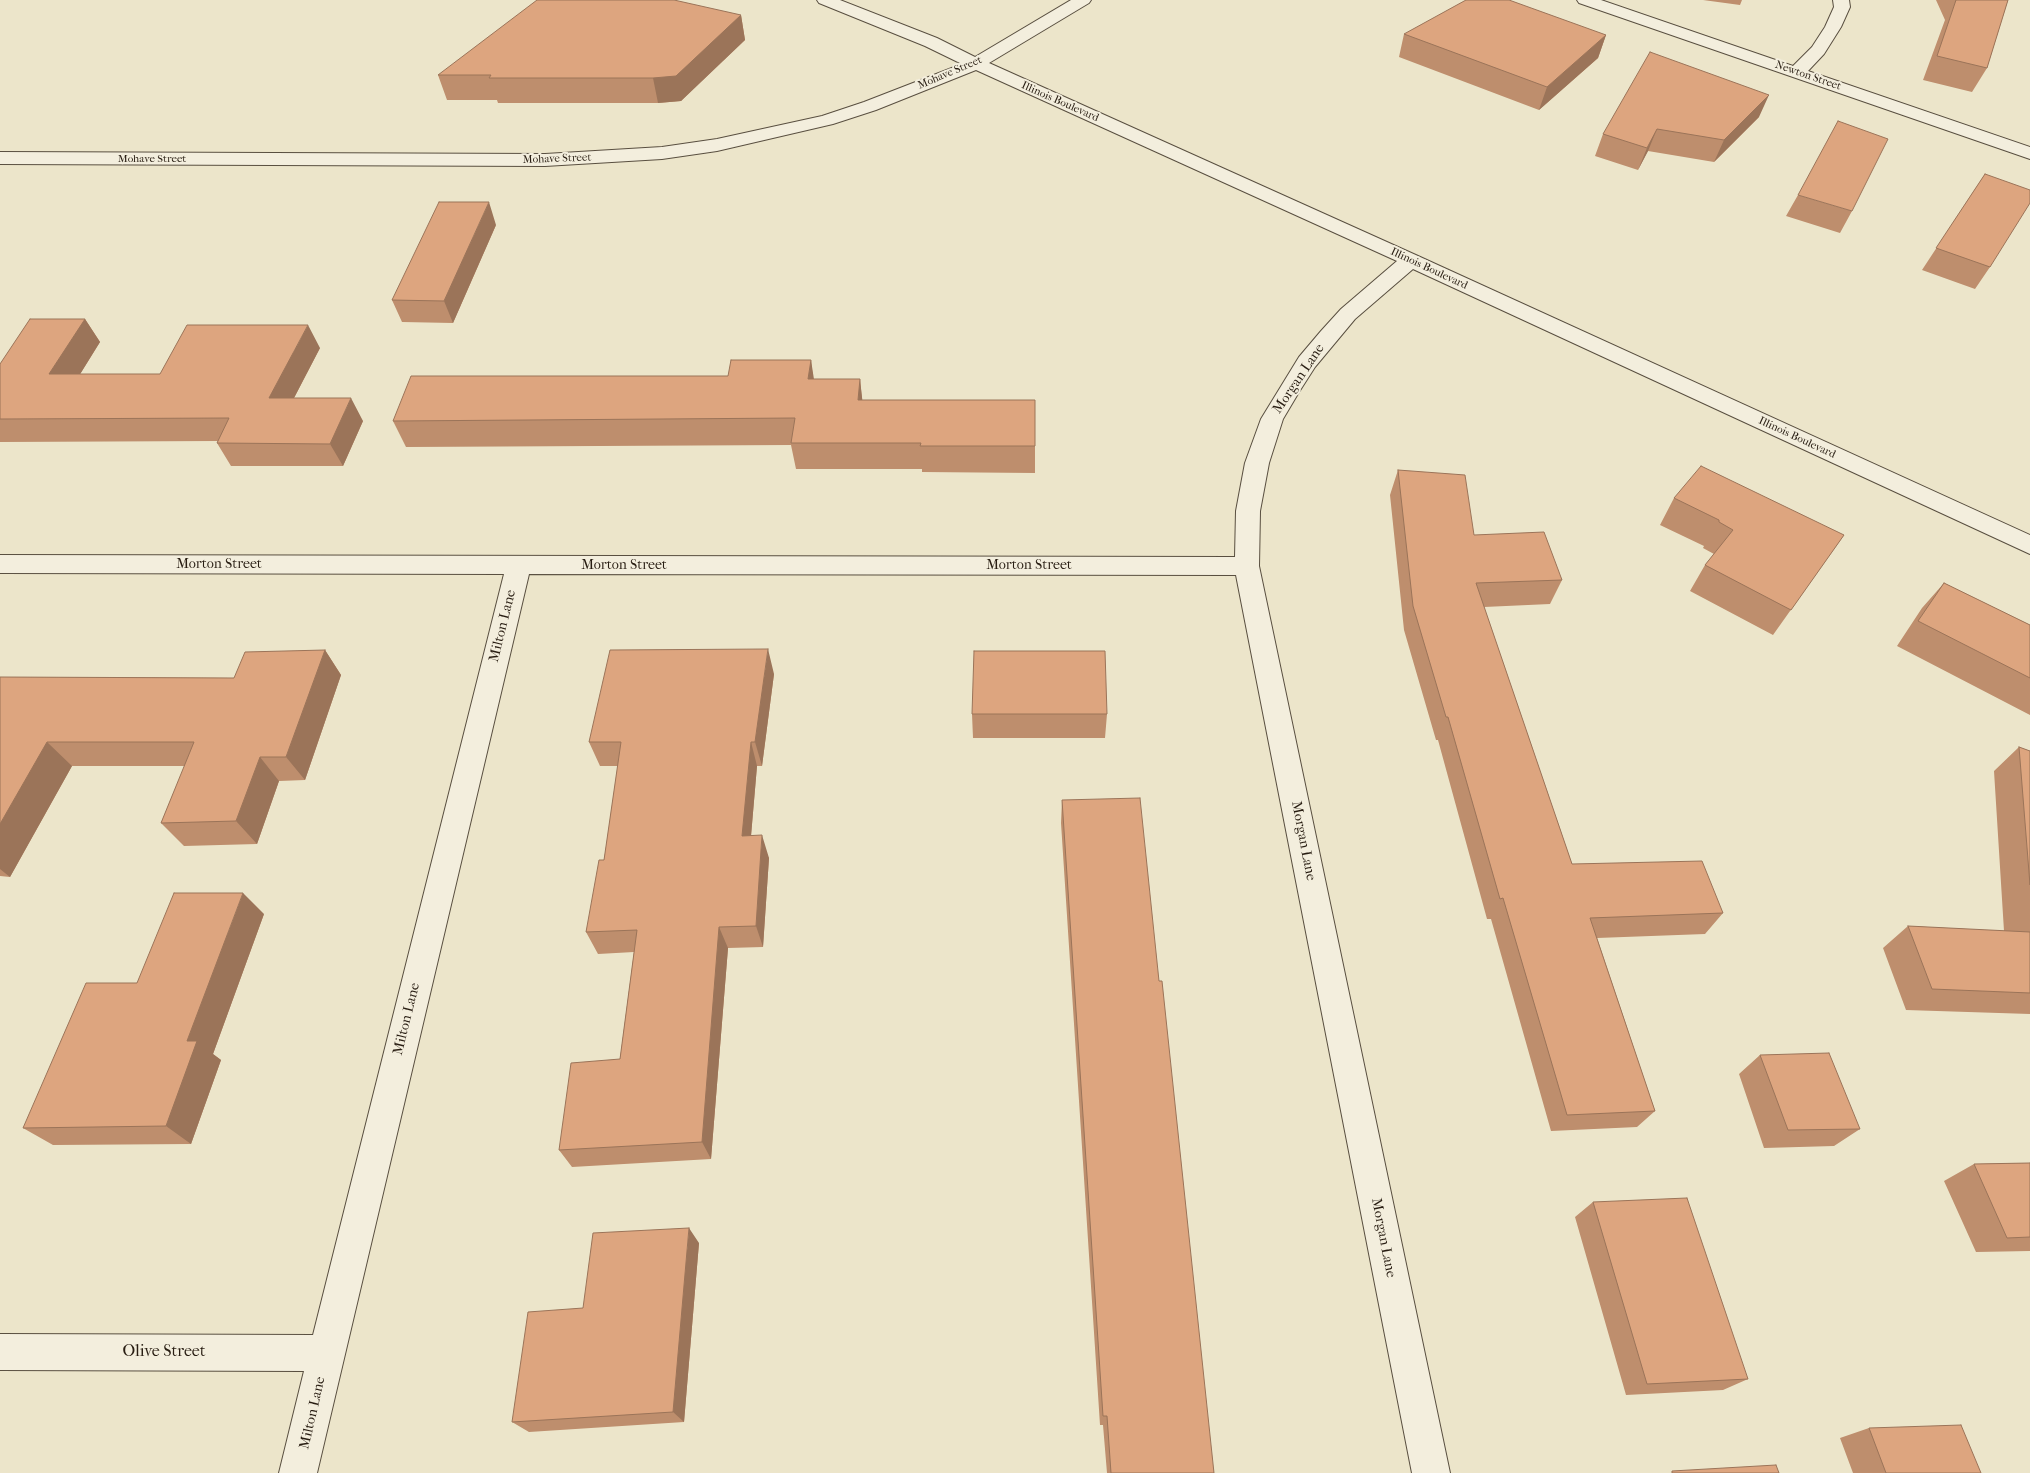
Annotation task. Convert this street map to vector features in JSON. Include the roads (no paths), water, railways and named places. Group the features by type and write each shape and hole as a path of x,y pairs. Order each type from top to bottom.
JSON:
{"street":[{"name":"Illinois Boulevard","path":"825,0 931,42 1412,260 2030,545"},
{"name":"Mohave Street","path":"0,158 536,160 662,153 737,142 827,120 870,106 976,64 1083,0"},
{"name":"Newton Street","path":"1585,0 2030,153"},
{"path":"1796,72 1818,50 1833,27 1842,7 1841,0"},
{"name":"Morgan Lane","path":"1412,260 1348,314 1302,369 1272,419 1257,463 1248,511 1247,566 1431,1473"},
{"name":"Morton Street","path":"0,564 1247,566"},
{"name":"Milton Lane","path":"298,1473 518,566"},
{"name":"Olive Street","path":"0,1352 327,1353"}]}
